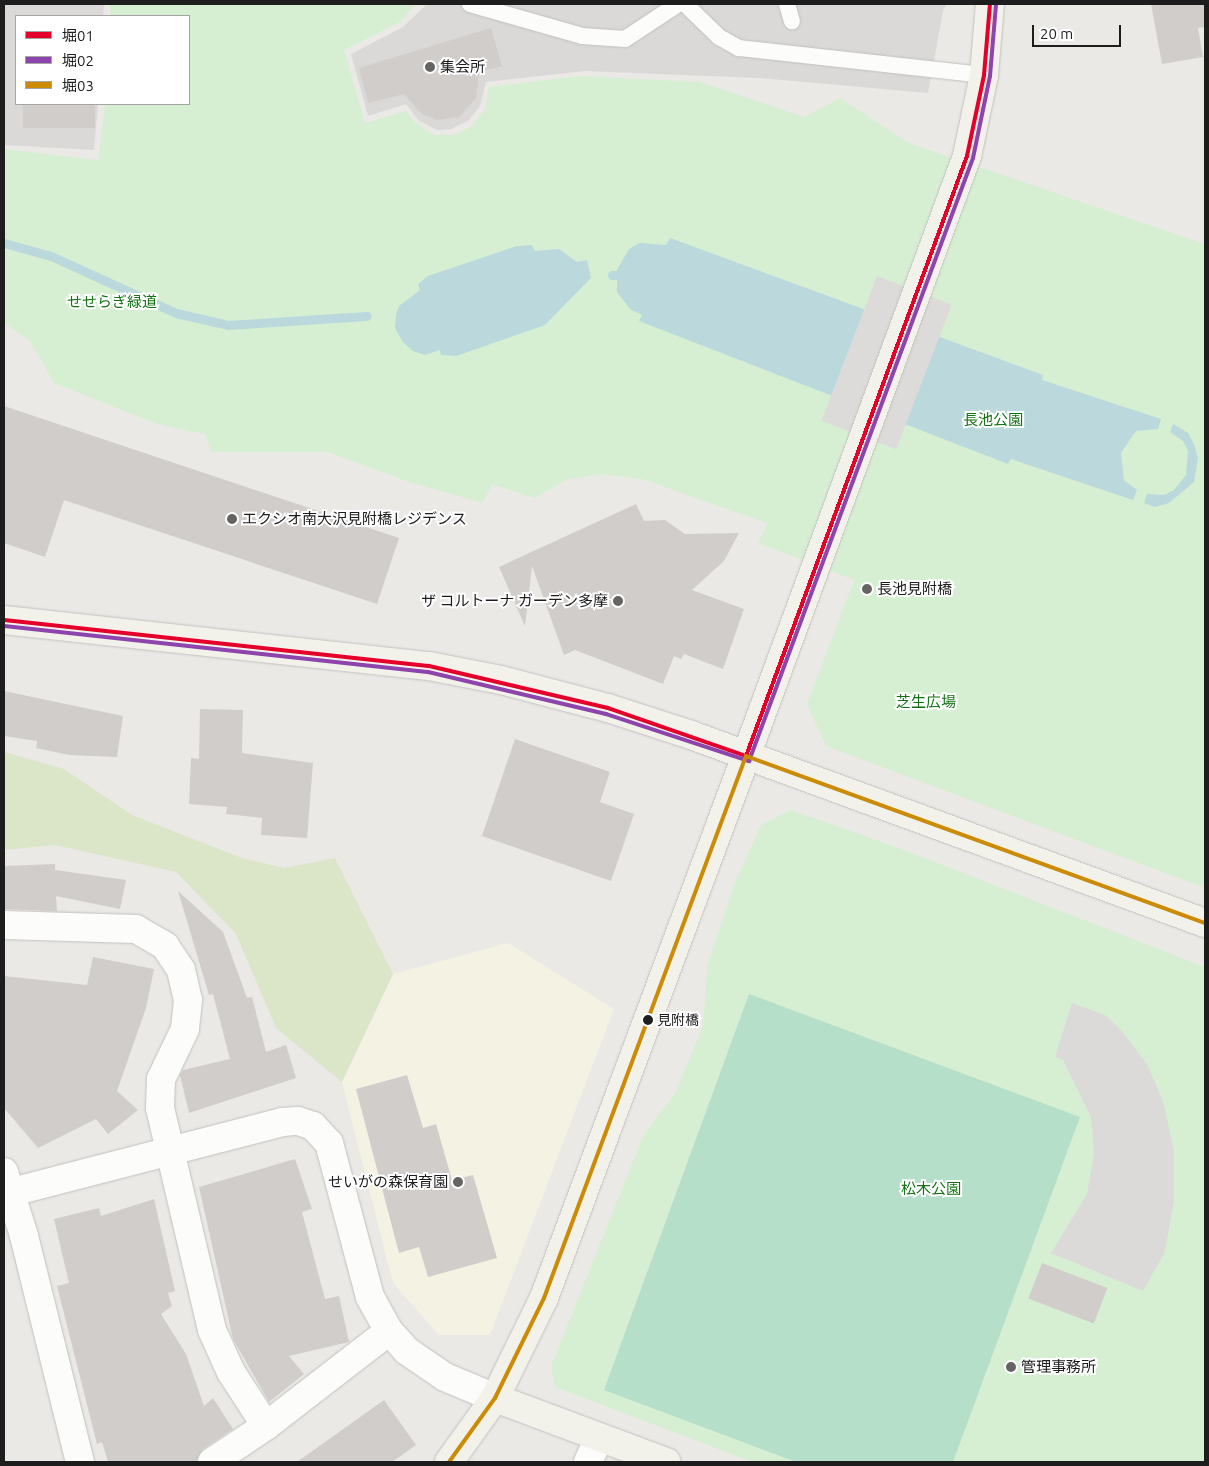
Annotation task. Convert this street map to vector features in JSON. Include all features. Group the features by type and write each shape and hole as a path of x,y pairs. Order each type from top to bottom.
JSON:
{"street":[{"path":"449,1462 495,1398 544,1298 746,756 967,156 984,75 990,4"},
{"path":"4,620 429,666 608,708 746,756 1205,923"},
{"path":"4,925 136,929 165,946 181,970 188,1000 185,1029 161,1079 160,1108 212,1330 232,1372 266,1426"},
{"path":"80,1462 8,1182 169,1150 282,1122 298,1121 313,1126 329,1143 370,1297 389,1330 407,1351 444,1377 599,1438 666,1462"},
{"path":"212,1462 266,1426 389,1330"},
{"path":"588,1462 599,1438"}],"lane":[{"path":"470,4 582,36 625,39 678,4"},
{"path":"685,4 719,37 739,48 984,75"},
{"path":"787,4 792,21"}],"shaded area":[{"path":"4,4 104,4 103,15 15,15 15,105 98,105 94,150 4,145"},
{"path":"427,4 947,4 943,11 928,93 759,78 585,71 486,82 480,106 468,121 451,129 437,130 418,120 406,104 368,116 351,54 403,27"},
{"name":"せいがの森保育園","path":"508,943 614,1009 490,1335 439,1335 393,1283 342,1082 393,974"},
{"path":"1072,1003 1105,1015 1122,1031 1148,1066 1164,1104 1174,1152 1174,1200 1165,1252 1143,1291 1051,1253 1087,1194 1094,1154 1091,1117 1063,1060 1055,1057"}],"green space":[{"name":"長池公園","path":"110,4 416,4 400,22 344,50 365,123 406,111 415,123 435,135 455,135 473,125 485,109 489,87 580,76 700,82 804,117 840,98 909,143 1205,244 1205,888 826,746 807,704 854,580 758,543 767,523 642,479 600,474 566,480 534,498 492,484 483,503 409,482 328,452 211,452 205,434 157,424 54,383 30,341 4,323 4,149 98,160 105,105 190,105 190,15 110,15"},
{"path":"4,752 64,769 132,815 242,858 284,868 335,858 393,974 342,1082 276,1028 236,934 176,872 55,845 4,850"},
{"name":"松木公園","path":"791,810 899,848 1205,967 1205,1462 752,1462 555,1387 551,1366 643,1136 675,1093 703,1026 707,966 734,885 761,825"},
{"path":"749,994 1080,1117 953,1462 796,1462 604,1390"}],"water":[{"path":"670,238 1043,375 1042,380 1161,419 1158,429 1136,431 1121,453 1124,480 1137,490 1133,500 1011,459 1008,464 639,321 642,315 630,309 617,292 617,270 629,249 640,243 666,245"},
{"path":"532,245 535,251 559,249 577,262 587,260 591,278 545,325 456,356 441,355 440,350 425,355 413,351 403,342 395,328 399,306 420,290 418,284 428,276 517,246"},
{"path":"1173,424 1188,433 1194,444 1198,458 1194,482 1169,503 1155,507 1144,503 1147,494 1164,495 1174,490 1186,475 1188,451 1183,441 1170,432"}],"pier":[{"path":"877,276 952,305 896,449 821,421"}],"building":[{"path":"1151,4 1205,4 1205,27 1198,28 1203,57 1162,64"},
{"name":"集会所","path":"491,28 502,66 479,72 476,98 459,117 437,120 422,114 404,94 368,103 359,68"},
{"path":"23,105 95,105 95,128 23,128"},
{"name":"エクシオ南大沢見附橋レジデンス","path":"4,406 399,538 377,604 64,500 45,557 4,543"},
{"name":"ザ コルトーナ ガーデン多摩","path":"636,504 644,521 665,520 685,534 739,533 724,561 692,590 744,609 723,669 684,654 681,659 674,656 663,684 575,650 564,655 532,566 525,626 499,567"},
{"path":"4,691 123,716 117,757 69,755 36,748 37,741 4,736"},
{"path":"200,709 243,710 242,753 313,763 307,838 261,835 262,818 226,814 227,807 189,804 191,758 199,759"},
{"path":"515,739 610,772 600,802 634,814 611,881 482,836"},
{"path":"55,864 55,870 126,880 120,909 56,896 57,911 4,909 4,866"},
{"path":"178,891 223,932 247,998 252,997 266,1052 286,1045 296,1078 189,1113 180,1075 183,1070 230,1059 213,994 209,995"},
{"path":"93,957 154,969 146,1008 117,1091 138,1110 108,1134 96,1119 38,1148 4,1108 4,976 87,985"},
{"path":"407,1075 423,1128 436,1124 452,1180 473,1175 497,1258 428,1277 419,1247 399,1253 356,1089"},
{"path":"295,1159 312,1209 302,1212 325,1299 339,1296 349,1342 289,1356 304,1374 269,1402 233,1339 199,1187"},
{"path":"154,1199 175,1291 168,1293 172,1306 161,1314 186,1354 204,1406 213,1398 233,1429 203,1449 196,1462 108,1462 102,1442 97,1444 57,1286 69,1283 54,1219 99,1208 101,1216"},
{"path":"1042,1263 1107,1288 1094,1324 1028,1298"},
{"path":"384,1400 416,1445 392,1462 297,1462"}],"waterway":[{"path":"4,243 51,256 176,313 228,325 367,316"}],"transit line":[{"name":"堀01","path":"4,620 429,666 608,708 746,756 967,156 984,75 990,4"},
{"name":"堀02","path":"4,626 428,672 606,714 749,761 973,158 990,76 996,5"},
{"name":"堀03","path":"449,1462 495,1398 544,1298 746,756 1205,923"}],"place":[{"name":"集会所","path":"430,67"},
{"name":"エクシオ南大沢見附橋レジデンス","path":"232,519"},
{"name":"長池見附橋","path":"867,589"},
{"name":"ザ コルトーナ ガーデン多摩","path":"618,601"},
{"name":"見附橋","path":"648,1020"},
{"name":"せいがの森保育園","path":"458,1182"},
{"name":"管理事務所","path":"1011,1367"}],"park label":[{"name":"せせらぎ緑道","path":"112,302"},
{"name":"芝生広場","path":"926,702"}]}
